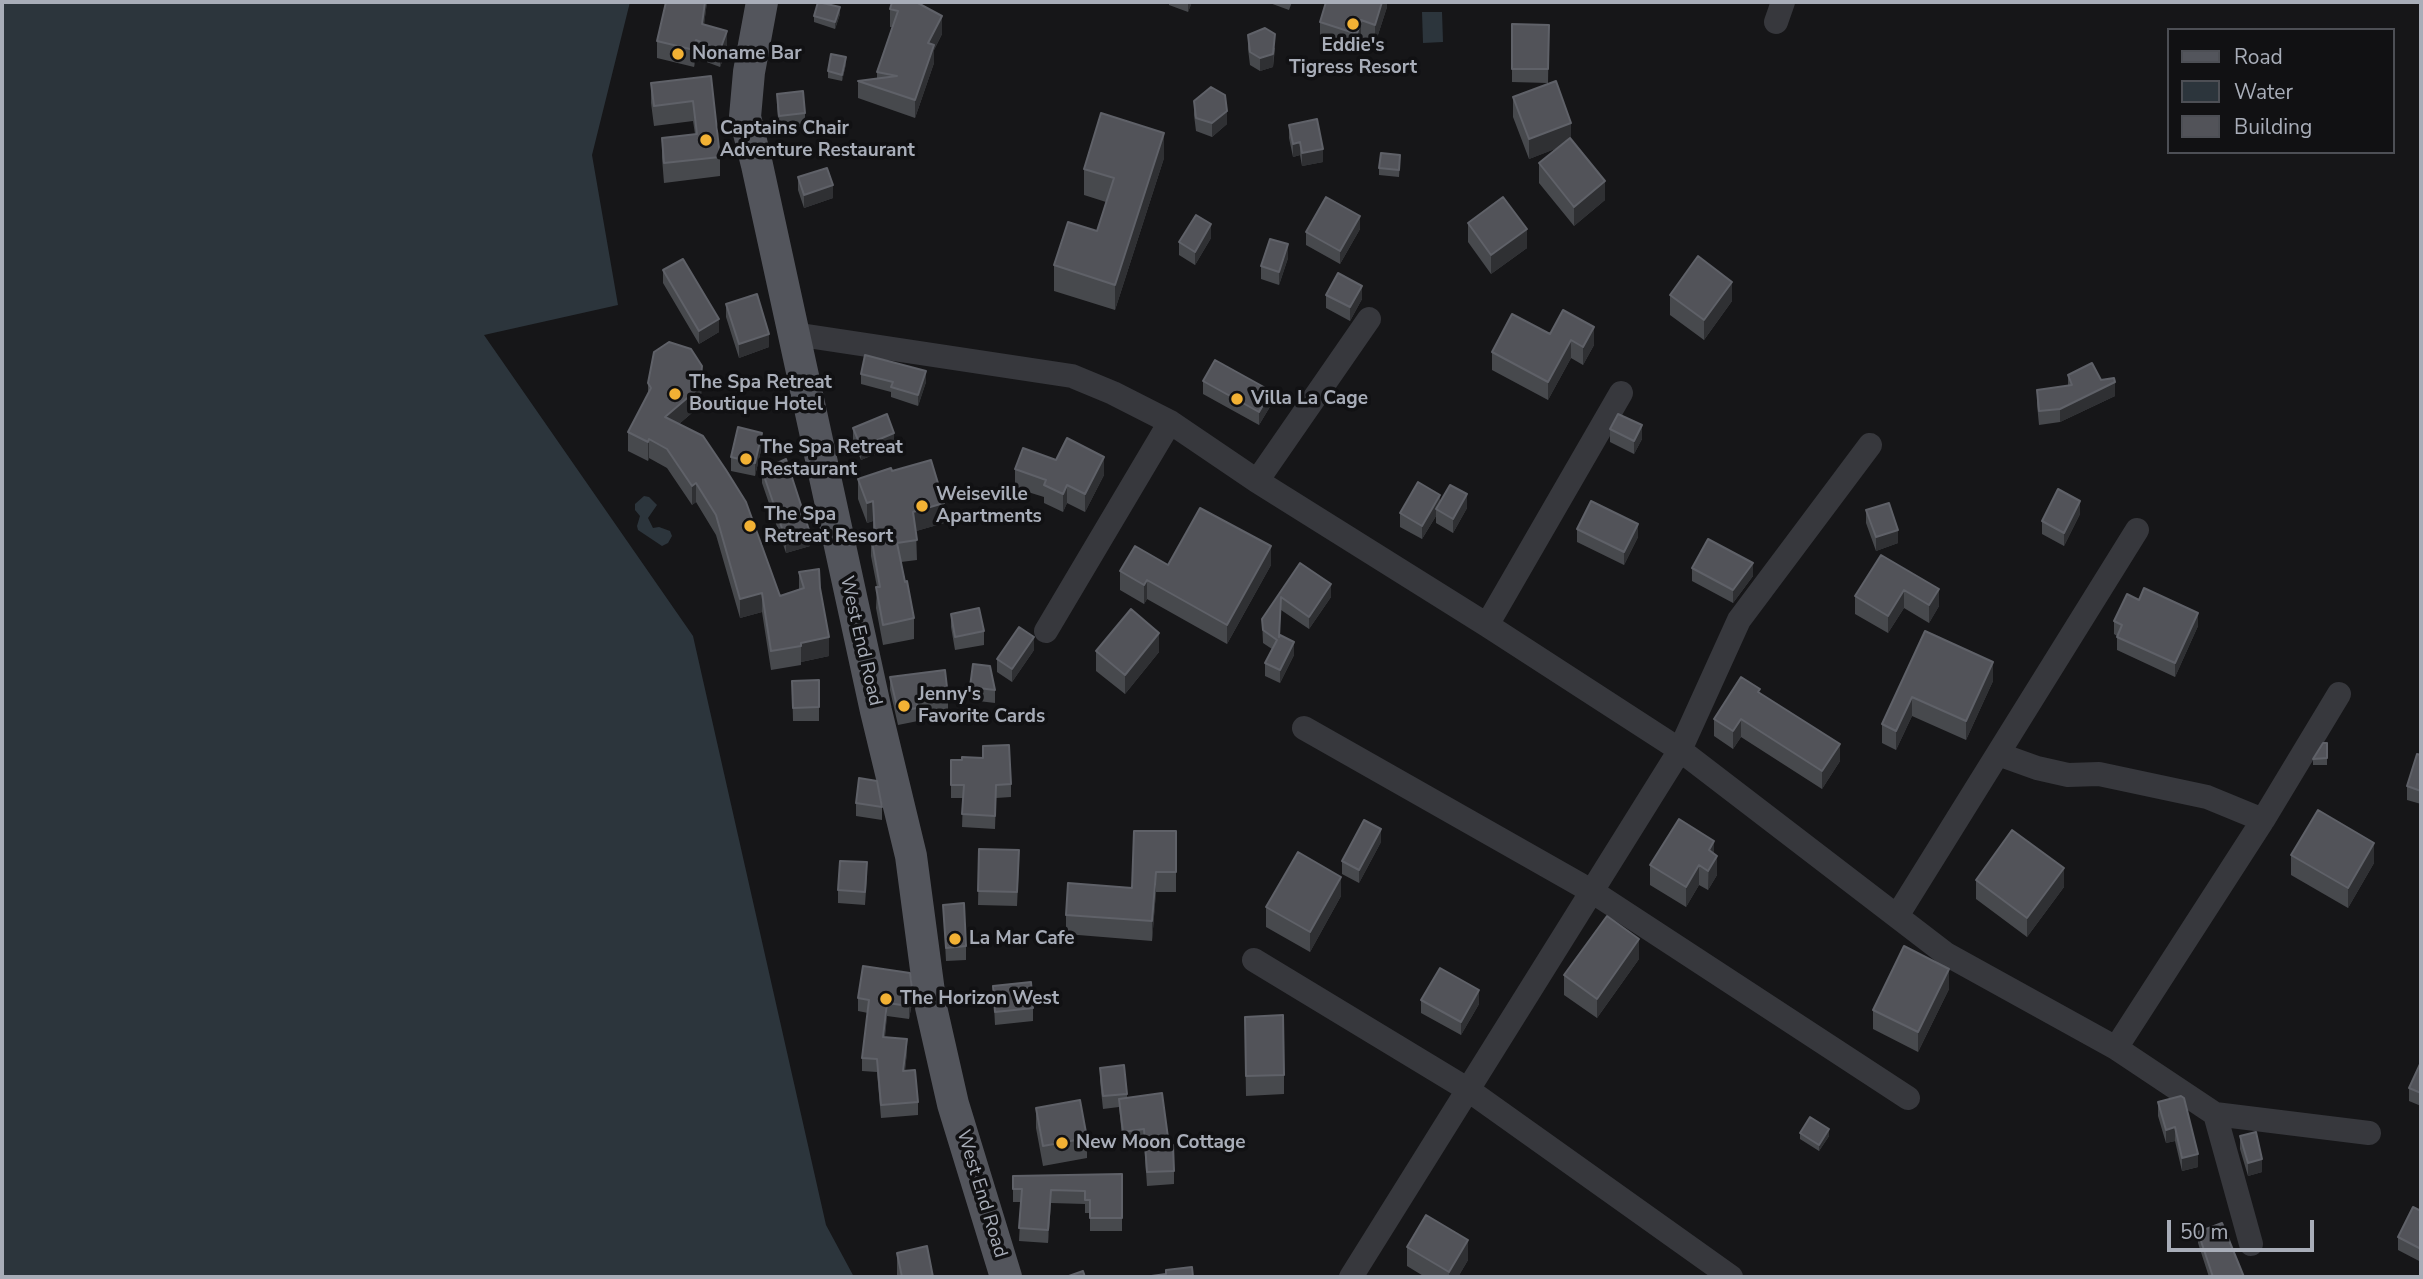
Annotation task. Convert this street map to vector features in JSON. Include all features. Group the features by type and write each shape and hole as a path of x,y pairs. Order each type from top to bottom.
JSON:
{"main road":[{"name":"West End Road","path":"762,2 749,72 745,117 873,698 911,856 931,1007 953,1104 1006,1277"}],"street":[{"path":"1257,481 1369,319"},
{"path":"794,334 1072,376 1113,393 1170,422 1257,481 1680,750 1946,954 2116,1048 2216,1114 2369,1133"},
{"path":"1487,625 1621,393"},
{"path":"1046,631 1170,422"},
{"path":"1351,1277 1680,750 1739,620 1870,445"},
{"path":"1897,915 2137,530"},
{"path":"2116,1048 2263,820 2339,694"},
{"path":"1304,728 1593,892 1908,1098"},
{"path":"1998,754 2037,768 2068,775 2099,774 2207,797 2263,820"},
{"path":"1254,960 1467,1089 1731,1277"},
{"path":"2216,1114 2252,1244"}],"water":[{"path":"2,2 630,2 592,155 618,305 484,335 693,636 826,1225 854,1277 2,1277"},
{"path":"1422,12 1442,12 1443,42 1423,43"},
{"path":"644,496 657,505 648,518 653,528 670,531 672,536 668,543 662,546 638,530 640,516 635,510 635,504"}],"building":[{"path":"666,2 705,2 702,24 727,31 720,50 696,40 694,50 657,41"},
{"path":"818,2 840,7 835,22 814,16"},
{"path":"892,2 916,2 942,16 928,43 934,45 915,100 858,81 897,76 877,72 898,11 890,9"},
{"path":"1326,2 1382,2 1375,25 1361,20 1357,34 1320,22"},
{"path":"1512,24 1549,25 1548,69 1512,69"},
{"path":"1265,28 1275,34 1273,54 1260,58 1250,52 1248,35"},
{"path":"831,54 846,57 842,75 828,71"},
{"path":"711,76 720,157 664,163 662,138 697,134 693,101 654,106 651,83"},
{"path":"1556,81 1571,123 1529,139 1513,97"},
{"path":"1211,87 1225,95 1227,111 1212,123 1196,118 1194,101"},
{"path":"803,91 805,113 779,116 777,94"},
{"path":"1101,113 1164,133 1115,285 1054,265 1068,222 1097,231 1114,178 1084,169"},
{"path":"1317,119 1323,149 1302,153 1300,142 1293,144 1289,125"},
{"path":"1570,138 1605,181 1574,207 1539,163"},
{"path":"1381,153 1400,155 1399,170 1379,168"},
{"path":"827,168 833,185 804,195 798,177"},
{"path":"1326,197 1360,216 1340,251 1306,232"},
{"path":"1503,197 1527,229 1491,255 1468,223"},
{"path":"1196,215 1211,224 1195,252 1179,242"},
{"path":"1270,239 1288,244 1279,272 1261,266"},
{"path":"1698,256 1732,282 1704,320 1670,295"},
{"path":"683,259 719,319 699,331 663,270"},
{"path":"1338,273 1362,286 1350,307 1326,295"},
{"path":"757,294 769,334 739,344 726,304"},
{"path":"1563,310 1594,327 1583,347 1571,340 1548,382 1492,352 1512,314 1550,334"},
{"path":"669,342 691,349 702,366 700,387 665,417 703,436 726,470 746,502 780,596 804,588 799,572 819,569 829,637 801,643 801,646 771,651 762,593 740,599 716,515 696,483 692,486 667,449 628,432 651,388 648,383 654,352"},
{"path":"865,355 926,371 918,395 891,387 893,382 861,374"},
{"path":"1215,360 1271,391 1259,412 1203,381"},
{"path":"2092,363 2101,380 2114,378 2115,382 2060,409 2039,411 2037,390 2072,385 2068,375"},
{"path":"887,414 894,433 861,447 853,428"},
{"path":"1618,414 1642,425 1634,441 1610,429"},
{"path":"738,427 762,433 755,463 731,457"},
{"path":"1067,438 1104,457 1085,494 1067,485 1063,494 1044,485 1046,480 1015,469 1023,448 1056,460"},
{"path":"786,459 810,533 786,540 762,470"},
{"path":"931,460 944,503 913,512 917,540 897,543 914,618 883,625 876,587 880,587 871,536 875,535 873,501 867,503 858,479 891,468 892,471"},
{"path":"1418,482 1440,495 1422,526 1400,513"},
{"path":"1450,485 1467,494 1453,519 1436,509"},
{"path":"2058,489 2080,501 2064,533 2042,521"},
{"path":"1591,501 1638,524 1624,552 1577,529"},
{"path":"1889,503 1898,530 1876,537 1866,510"},
{"path":"1200,508 1271,546 1227,625 1147,580 1144,585 1120,571 1135,546 1168,565"},
{"path":"1708,539 1753,563 1733,590 1692,568"},
{"path":"1881,555 1939,589 1929,605 1904,590 1888,616 1855,596"},
{"path":"1300,563 1331,584 1309,617 1281,597 1279,637 1280,635 1294,642 1280,670 1265,663 1277,640 1263,630 1262,619"},
{"path":"2144,588 2198,613 2175,663 2117,637 2122,625 2114,621 2127,594 2139,600"},
{"path":"979,608 984,631 955,637 951,614"},
{"path":"1131,609 1159,633 1125,675 1096,651"},
{"path":"1019,627 1034,637 1012,669 997,659"},
{"path":"1925,631 1993,662 1966,721 1912,697 1896,731 1882,724"},
{"path":"973,664 990,666 995,690 970,687"},
{"path":"945,670 948,696 916,699 918,708 898,711 890,677"},
{"path":"1741,677 1760,689 1758,692 1840,744 1822,771 1741,719 1733,731 1714,719"},
{"path":"819,680 819,707 793,708 792,681"},
{"path":"2323,743 2327,743 2327,758 2313,759"},
{"path":"1009,745 1011,784 996,785 995,816 962,814 964,785 951,785 951,760 962,760 962,757 983,758 983,746"},
{"path":"2417,754 2421,755 2421,791 2407,786"},
{"path":"859,778 877,781 882,807 856,803"},
{"path":"2318,810 2374,843 2348,888 2291,855"},
{"path":"1679,819 1714,841 1709,850 1717,856 1708,871 1699,865 1686,887 1650,865"},
{"path":"1364,820 1381,829 1359,870 1342,861"},
{"path":"2012,830 2064,868 2027,918 1976,880"},
{"path":"1134,831 1176,831 1176,872 1156,872 1152,921 1066,915 1068,883 1132,888"},
{"path":"979,849 1019,850 1017,892 978,891"},
{"path":"1298,852 1341,877 1310,932 1266,907"},
{"path":"840,861 867,862 865,892 838,890"},
{"name":"La Mar Cafe","path":"964,903 966,946 946,948 943,905"},
{"path":"1607,916 1639,939 1597,999 1564,975"},
{"path":"1904,946 1949,969 1918,1032 1873,1010"},
{"path":"863,966 910,973 912,989 909,1006 887,1003 883,1037 907,1039 903,1071 915,1070 918,1102 881,1105 877,1059 862,1058 869,1000 858,998"},
{"path":"1440,968 1479,990 1461,1022 1421,1000"},
{"path":"1031,982 1033,1008 995,1012 993,986"},
{"path":"1283,1015 1284,1075 1246,1076 1245,1017"},
{"path":"2421,1062 2421,1093 2409,1088"},
{"path":"1124,1065 1127,1094 1103,1096 1100,1068"},
{"path":"1162,1093 1169,1145 1173,1145 1174,1171 1147,1172 1144,1129 1123,1132 1119,1099"},
{"path":"2181,1096 2184,1098 2198,1154 2182,1158 2175,1127 2166,1130 2158,1102"},
{"path":"1080,1100 1087,1138 1043,1146 1036,1108"},
{"path":"1810,1117 1829,1129 1819,1145 1800,1133"},
{"path":"2256,1132 2262,1159 2248,1163 2240,1136"},
{"path":"1122,1174 1122,1218 1090,1218 1090,1200 1085,1200 1085,1191 1051,1190 1048,1230 1019,1228 1022,1189 1013,1189 1013,1176"},
{"path":"2413,1207 2421,1211 2421,1249 2398,1237"},
{"path":"1426,1215 1468,1240 1449,1272 1407,1247"},
{"path":"2222,1223 2244,1277 2213,1277 2198,1232"},
{"path":"927,1246 933,1277 902,1277 897,1253"},
{"path":"1192,1267 1193,1277 1144,1277 1166,1274 1166,1270"},
{"path":"1083,1271 1085,1277 1066,1277"}],"place":[{"name":"Eddie's Tigress Resort","path":"1353,24"},
{"name":"Noname Bar","path":"678,54"},
{"name":"Captains Chair Adventure Restaurant","path":"706,140"},
{"name":"The Spa Retreat Boutique Hotel","path":"675,394"},
{"name":"Villa La Cage","path":"1237,399"},
{"name":"The Spa Retreat Restaurant","path":"746,459"},
{"name":"Weiseville Apartments","path":"922,506"},
{"name":"The Spa Retreat Resort","path":"750,526"},
{"name":"Jenny's Favorite Cards","path":"904,706"},
{"name":"La Mar Cafe","path":"955,939"},
{"name":"The Horizon West","path":"886,999"},
{"name":"New Moon Cottage","path":"1062,1143"}]}
